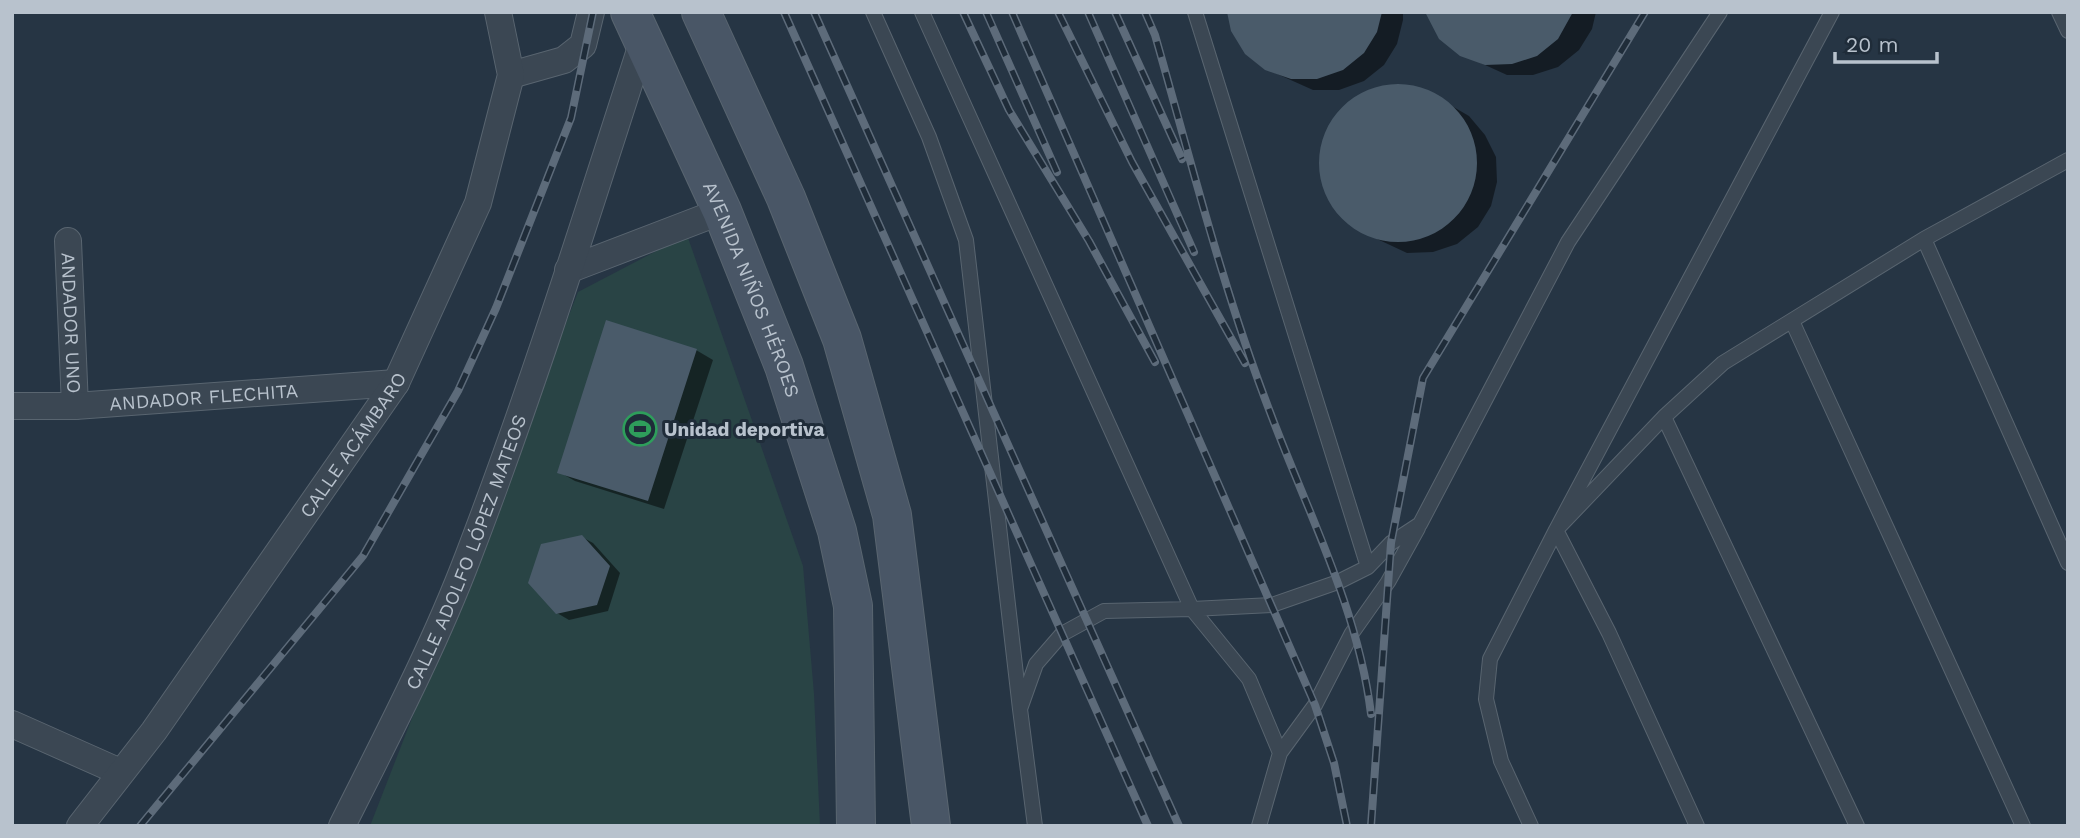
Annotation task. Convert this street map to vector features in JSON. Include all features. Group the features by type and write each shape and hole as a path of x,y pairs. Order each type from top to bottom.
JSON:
{"main road":[{"path":"701,12 786,198 842,339 888,502 931,826"},
{"name":"AVENIDA NIÑOS HÉROES","path":"636,27 722,211 784,366 837,531 853,606 856,826"}],"street":[{"name":"CALLE ACÁMBARO","path":"80,826 154,731 397,383 478,204 511,75 498,12"},
{"path":"511,75 564,60 583,44 591,12"},
{"name":"CALLE ADOLFO LÓPEZ MATEOS","path":"342,826 392,727 468,559 568,270 636,27"},
{"path":"568,270 722,211"},
{"name":"ANDADOR UNO","path":"68,241 75,406"},
{"name":"ANDADOR FLECHITA","path":"12,406 75,406 397,383"},
{"path":"12,724 120,772"}],"lane":[{"path":"873,12 929,137 966,240 1035,826"},
{"path":"922,12 1192,609 1250,679 1280,753"},
{"path":"1195,12 1368,567"},
{"path":"1259,826 1280,753 1315,705 1352,633 1388,582 1569,242 1720,12"},
{"path":"1531,826 1501,761 1486,699 1490,659 1832,12"},
{"path":"2059,12 2068,31"},
{"path":"1556,530 1664,417 1723,363 1924,239 2068,160"},
{"path":"1924,239 2068,563"},
{"path":"1792,321 2023,826"},
{"path":"1664,417 1857,826"},
{"path":"1020,709 1036,664 1062,634 1086,619 1104,611 1272,605 1338,582 1368,567 1391,543 1420,524"},
{"path":"1556,530 1609,633 1697,826"}],"green space":[{"name":"Unidad deportiva","path":"687,235 803,566 814,694 820,826 370,826 578,292"}],"building":[{"path":"1227,12 1382,12 1377,32 1364,53 1343,70 1317,79 1291,79 1265,70 1245,54 1231,31"},
{"path":"1425,12 1573,12 1558,39 1537,56 1512,64 1485,65 1460,56 1439,39"},
{"path":"1398,84 1428,90 1454,107 1471,133 1477,163 1471,193 1454,219 1428,236 1398,242 1368,236 1342,219 1325,193 1319,163 1325,133 1342,107 1368,90"},
{"path":"606,320 697,349 648,501 557,473"},
{"path":"582,535 610,566 597,605 556,614 528,583 541,544"}],"railway":[{"path":"140,826 363,556 458,391 496,308 571,118 593,12"},
{"path":"784,12 1148,826"},
{"path":"814,12 1179,826"},
{"path":"963,12 1009,110 1089,241 1155,362"},
{"path":"986,12 1057,172"},
{"path":"1012,12 1315,705 1334,763 1347,826"},
{"path":"1058,12 1132,162 1245,363"},
{"path":"1088,12 1194,252"},
{"path":"1115,12 1182,159"},
{"path":"1145,12 1155,35 1237,319 1270,412 1343,598 1355,636 1371,714"},
{"path":"1371,826 1391,543 1423,378 1645,12"}],"place":[{"name":"Unidad deportiva","path":"640,429"}]}
